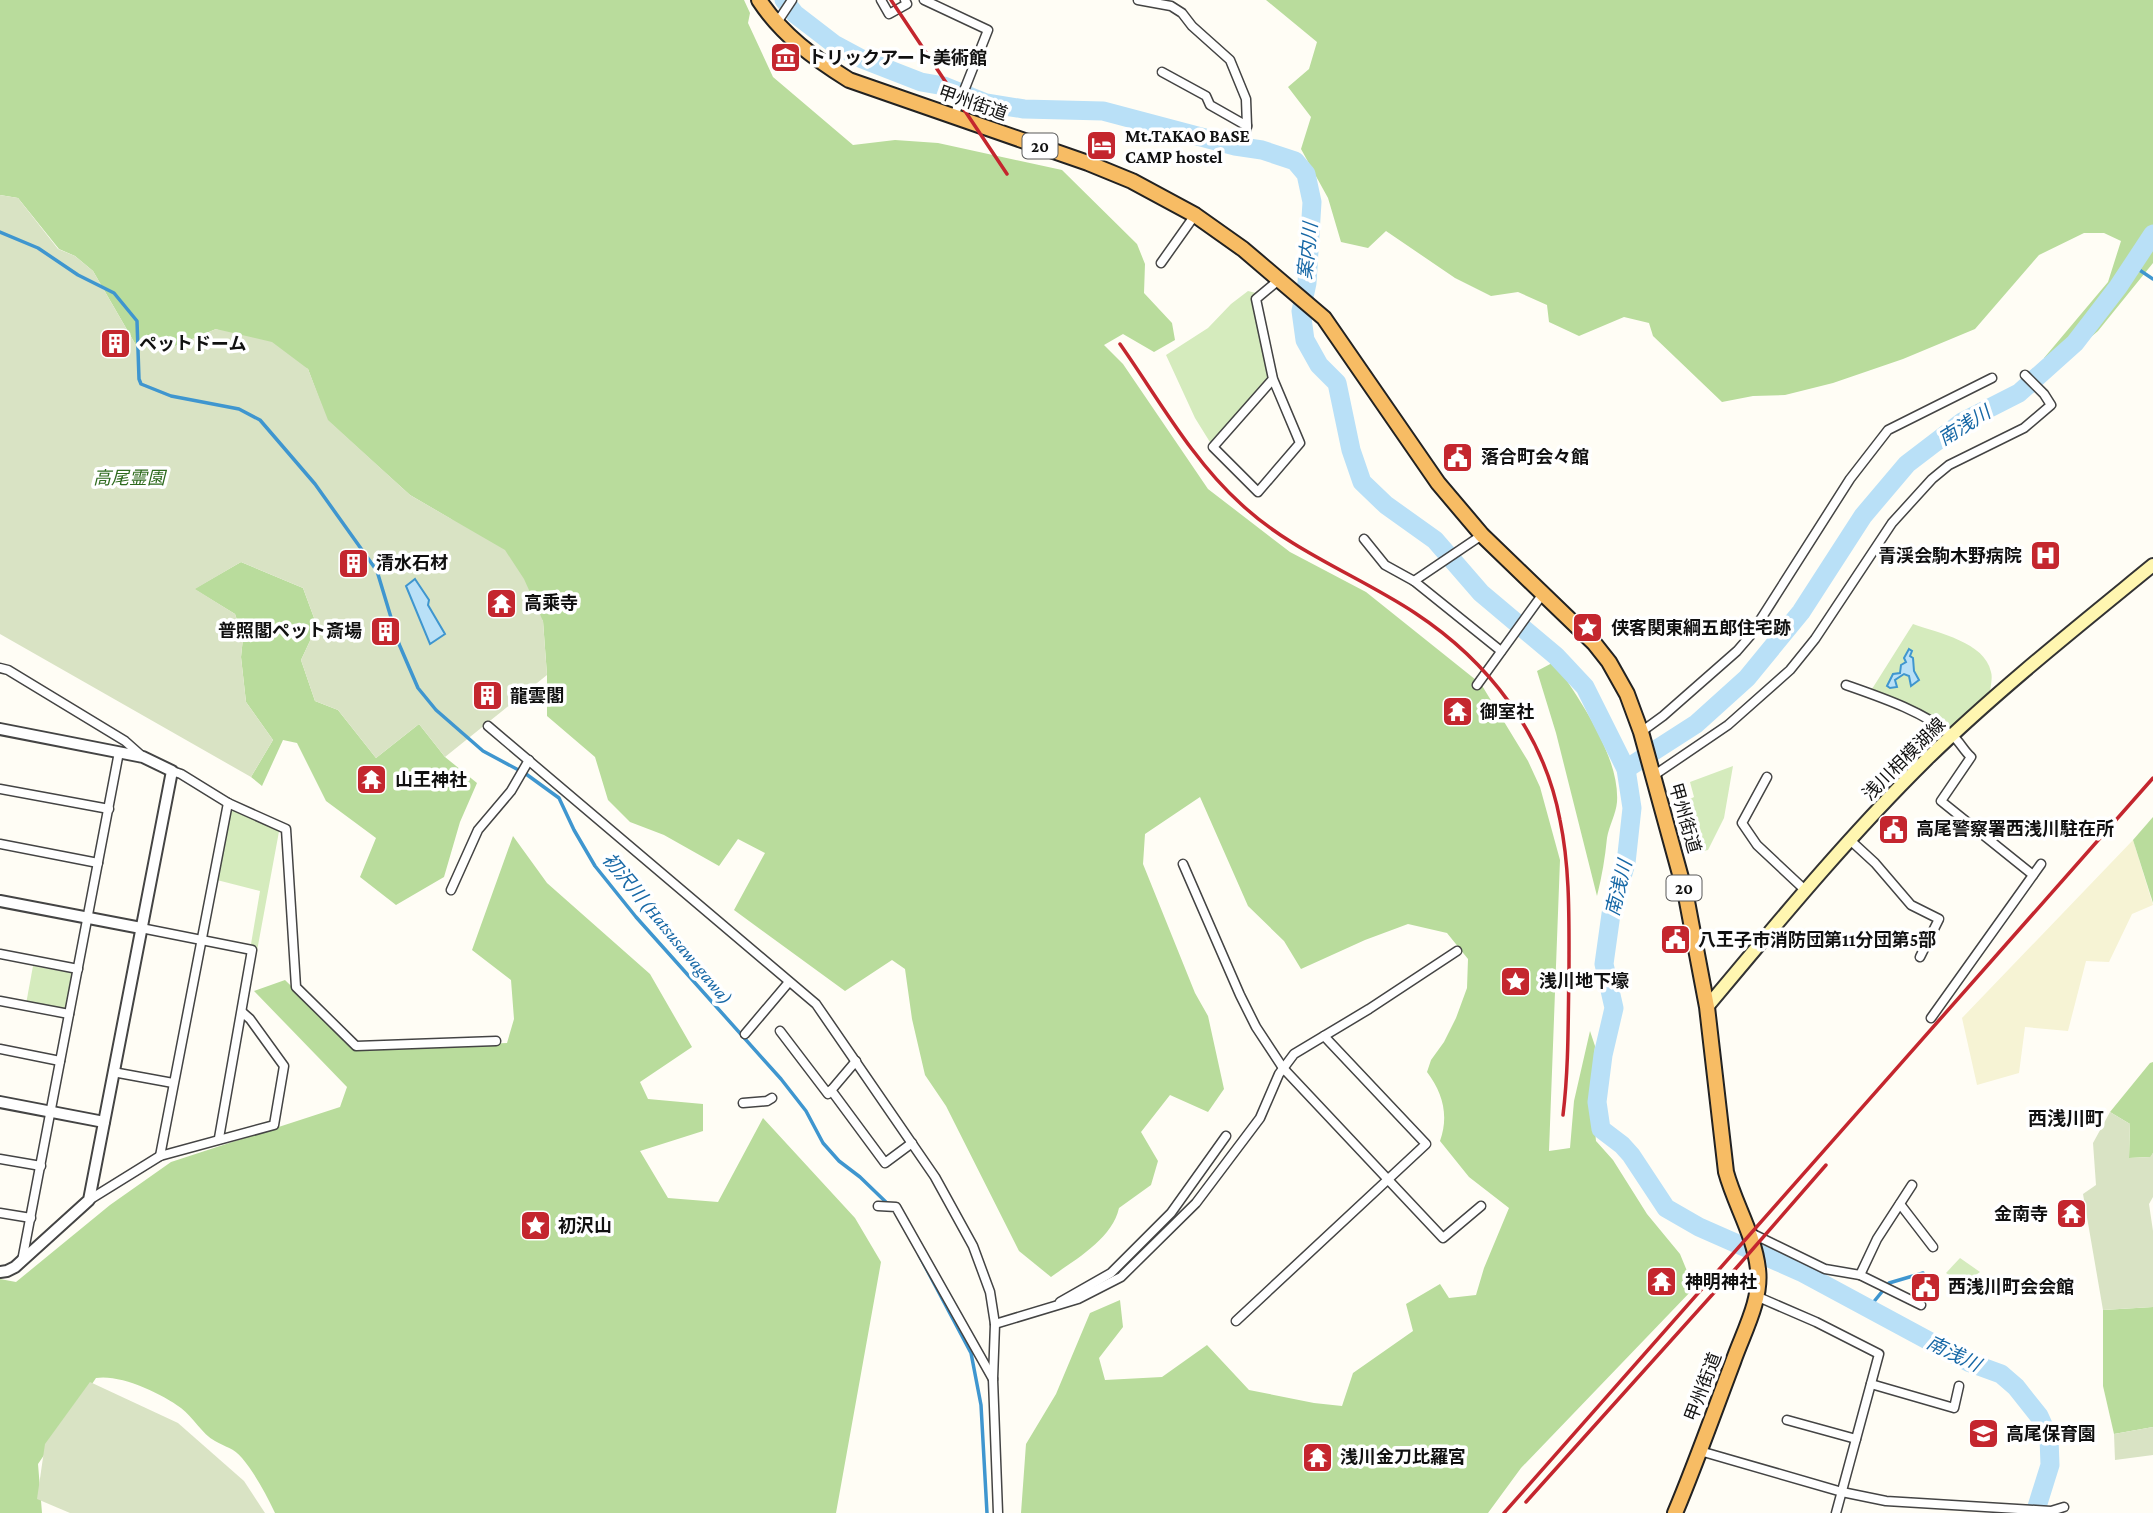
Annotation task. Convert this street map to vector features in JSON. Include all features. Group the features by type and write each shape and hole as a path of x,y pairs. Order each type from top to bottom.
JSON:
{"highway":[{"name":"甲州街道","path":"758,0 821,62 849,80 956,111 1132,181 1195,215 1243,249 1316,309 1438,483 1482,535 1594,643 1609,662 1627,694 1642,735 1683,886 1707,1007 1726,1172 1732,1195 1749,1232 1759,1271 1756,1296 1675,1513"}],"main road":[{"name":"浅川相模湖線","path":"1707,1007 1850,840 1952,735 2080,623 2153,565"}],"street":[{"path":"881,0 889,14 906,2 916,0"},
{"path":"924,0 988,30 956,111"},
{"path":"1138,0 1171,6 1182,13 1192,26 1230,60 1246,99 1247,129 1210,105 1206,96 1162,72"},
{"path":"778,20 791,1"},
{"path":"1161,263 1195,215"},
{"path":"1273,379 1213,447 1258,492 1300,443 1273,379 1256,299 1280,279"},
{"path":"1653,773 1728,725 1790,670 1815,639 1892,523 1916,495 1949,465 2024,428 2051,405 2025,375"},
{"path":"1642,735 1749,636 1850,479 1888,430 1992,378"},
{"path":"1414,581 1482,535"},
{"path":"1364,539 1385,565 1414,581 1501,651"},
{"path":"1477,685 1542,595"},
{"path":"0,668 8,670 125,741 143,757"},
{"path":"1846,685 1914,712 1952,735 1971,757 1941,801 2033,874"},
{"path":"488,726 816,1004 935,1177 973,1246 990,1292 995,1324 993,1379 998,1513"},
{"path":"0,729 143,757 181,774 228,803 286,829 296,987 356,1046 496,1041"},
{"path":"22,1261 120,752"},
{"path":"451,890 478,830 518,779 529,760"},
{"path":"89,1200 172,771"},
{"path":"1767,777 1742,822 1757,845 1805,890"},
{"path":"0,789 108,809"},
{"path":"160,1156 228,803"},
{"path":"1850,840 1875,863 1911,905 1939,919 1920,957"},
{"path":"0,844 98,863"},
{"path":"1183,864 1240,995 1256,1027 1283,1068 1443,1238 1481,1206"},
{"path":"1931,1018 2041,864"},
{"path":"0,901 252,950 219,1138"},
{"path":"995,1324 1078,1299 1121,1277 1196,1203 1260,1118 1283,1068 1294,1054 1457,951"},
{"path":"0,954 78,969"},
{"path":"745,1034 789,982"},
{"path":"0,1001 69,1014"},
{"path":"0,1272 11,1270 89,1200 160,1156 274,1125 284,1066 242,1012"},
{"path":"780,1031 828,1094 856,1060"},
{"path":"1236,1321 1426,1144 1324,1036"},
{"path":"0,1049 61,1061"},
{"path":"113,1072 173,1083"},
{"path":"831,1090 885,1163 912,1143"},
{"path":"743,1103 772,1098"},
{"path":"0,1102 104,1122"},
{"path":"1055,1306 1111,1273 1171,1213 1226,1136"},
{"path":"0,1158 41,1166"},
{"path":"1860,1275 1877,1239 1912,1185"},
{"path":"1900,1204 1933,1247"},
{"path":"878,1206 896,1207 993,1379"},
{"path":"0,1213 31,1218"},
{"path":"1749,1232 1825,1269 1860,1275 1921,1305"},
{"path":"1756,1296 1879,1354 1836,1513"},
{"path":"1871,1384 1954,1408 1959,1386"},
{"path":"1787,1420 1856,1439"},
{"path":"1700,1451 1842,1492 1903,1503 2050,1511 2064,1507 2063,1513"}],"shaded area":[{"path":"2133,840 2153,905 2132,914 2109,962 2086,961 2068,1031 2025,1027 2019,1073 1977,1085 1962,1018"}],"green space":[{"path":"0,0 744,0 750,13 748,23 773,77 853,145 895,140 938,143 1062,170 1137,244 1145,264 1144,293 1172,323 1175,340 1154,352 1123,334 1104,345 1123,364 1208,489 1290,552 1366,592 1481,684 1528,761 1540,787 1560,860 1549,1151 1570,1148 1574,1101 1590,1031 1595,1046 1591,1092 1596,1141 1613,1160 1647,1214 1680,1254 1694,1288 1521,1468 1488,1513 1021,1513 1026,1444 1056,1394 1090,1313 1120,1300 1123,1327 1099,1358 1105,1380 1162,1377 1207,1345 1249,1390 1342,1406 1353,1373 1413,1331 1406,1304 1440,1284 1449,1298 1476,1295 1509,1208 1469,1177 1440,1141 1444,1123 1443,1105 1441,1096 1427,1072 1431,1060 1456,1018 1467,988 1468,959 1447,933 1408,924 1301,969 1284,941 1248,906 1200,797 1145,834 1143,864 1195,993 1208,1016 1224,1089 1208,1112 1170,1095 1141,1132 1158,1161 1151,1185 1119,1208 1101,1239 1051,1277 1019,1251 946,1106 925,1075 912,1019 905,969 892,960 845,991 734,910 765,853 738,839 719,866 664,835 630,822 608,800 595,757 547,716 543,621 451,519 410,495 327,420 308,369 216,329 173,347 137,347 93,271 75,256 59,249 18,198 0,195"},
{"path":"1266,0 2153,0 2153,263 2098,331 2062,362 2044,358 2108,282 2121,241 2104,233 2084,233 2039,255 1975,329 1903,359 1833,383 1785,395 1753,396 1722,402 1653,336 1649,323 1624,317 1579,336 1549,322 1547,305 1518,292 1491,296 1455,278 1386,231 1368,248 1341,242 1328,198 1301,149 1311,117 1288,87 1309,69 1317,42"},
{"name":"高尾霊園","path":"0,195 18,198 58,249 75,256 93,271 137,347 173,347 216,329 272,342 308,369 328,420 410,495 505,550 524,579 543,621 547,675 445,757 419,724 376,758 338,710 315,701 301,660 317,626 303,588 241,562 195,589 235,614 243,638 241,657 246,702 273,740 251,777 0,634"},
{"path":"1248,291 1260,294 1256,299 1273,379 1213,447 1195,418 1166,355 1208,328"},
{"path":"241,562 303,588 317,626 301,660 315,701 338,710 376,758 419,724 445,757 477,783 460,822 444,877 396,905 360,877 376,838 326,801 297,743 283,740 262,786 251,777 273,740 246,702 241,657 243,638 235,614 194,589"},
{"path":"1913,624 1970,646 1980,653 1991,672 1990,694 1950,730 1917,709 1872,689"},
{"path":"1554,662 1596,729 1612,766 1616,785 1617,802 1608,834 1597,896 1556,733 1537,671"},
{"path":"1733,766 1724,818 1708,850 1694,853 1679,805 1694,797 1690,782"},
{"path":"228,803 280,826 257,951 250,950 260,891 213,879"},
{"path":"2153,817 2153,903 2133,840"},
{"path":"513,836 547,883 650,974 692,1047 640,1082 648,1099 703,1104 703,1131 640,1151 668,1198 718,1202 763,1118 855,1218 881,1262 836,1513 275,1513 242,1458 210,1438 181,1408 140,1386 117,1379 96,1378 38,1464 42,1513 0,1513 0,1279 16,1282 110,1205 171,1162 340,1107 347,1087 254,991 285,980 356,1049 507,1043 514,1019 511,980 472,950"},
{"path":"33,966 72,973 65,1011 26,1004"},
{"path":"2153,1062 2153,1153 2151,1157 2129,1158 2130,1124 2110,1112"},
{"path":"2110,1112 2130,1124 2129,1158 2150,1157 2153,1153 2153,1197 2149,1204 2153,1231 2153,1307 2103,1310 2083,1194 2096,1185 2093,1143"},
{"path":"1960,1258 1980,1272 1963,1284 1946,1273"},
{"path":"2153,1307 2153,1427 2114,1434 2103,1386 2103,1310"},
{"path":"90,1382 178,1423 244,1481 265,1513 70,1513 37,1499 45,1444"},
{"path":"2153,1427 2153,1455 2115,1460 2114,1434"}],"water":[{"path":"415,579 429,600 428,605 445,634 430,644 406,586"},
{"path":"1909,649 1912,651 1910,656 1913,658 1914,671 1919,680 1911,686 1909,676 1904,674 1895,680 1897,687 1890,688 1887,686 1893,674 1900,673"}],"waterway":[{"name":"案内川","path":"784,0 795,14 834,44 862,59 921,82 944,86 986,103 1024,109 1103,111 1235,146 1262,150 1295,161 1306,174 1312,202 1307,283 1301,311 1305,340 1319,365 1337,383 1351,450 1362,482 1386,505 1435,540 1481,593 1556,656 1585,687 1626,769 1632,808 1626,863 1611,914 1604,964 1614,1008 1603,1055 1597,1102 1601,1129 1631,1155 1666,1208 1699,1227 1801,1272 1968,1362 2001,1374 2016,1387 2039,1416 2049,1438 2050,1465 2035,1513"},
{"name":"初沢川 (Hatsusawagawa)","path":"0,232 38,248 78,275 114,293 137,321 141,384 171,396 239,409 260,420 315,484 377,571 399,644 418,688 436,710 483,751 526,774 559,798 595,866 636,917 781,1079 806,1111 823,1143 839,1161 890,1206"},
{"name":"南浅川","path":"1626,769 1696,724 1747,678 1801,612 1863,516 1907,464 1962,422 2019,393 2075,343 2118,287 2153,234"},
{"path":"2132,265 2153,279"},
{"name":"初沢川 (Hatsusawagawa)","path":"919,1255 971,1353 981,1405 987,1513"},
{"path":"1868,1309 1889,1283 1923,1273"}],"railway":[{"path":"891,0 1007,174"},
{"path":"1120,344 1176,428 1223,487 1281,536 1415,613 1442,632 1489,677 1526,729 1552,788 1566,856 1569,967 1563,1115"},
{"path":"1504,1513 2153,778"},
{"path":"1526,1502 1826,1165"}],"place":[{"name":"トリックアート美術館","path":"785,58"},
{"name":"Mt.TAKAO BASE CAMP hostel","path":"1102,146"},
{"name":"ペットドーム","path":"116,344"},
{"name":"落合町会々館","path":"1458,457"},
{"name":"青渓会駒木野病院","path":"2045,556"},
{"name":"清水石材","path":"353,563"},
{"name":"高乘寺","path":"501,603"},
{"name":"侠客関東綱五郎住宅跡","path":"1588,628"},
{"name":"普照閣ペット斎場","path":"385,631"},
{"name":"龍雲閣","path":"487,696"},
{"name":"御室社","path":"1457,712"},
{"name":"山王神社","path":"372,780"},
{"name":"高尾警察署西浅川駐在所","path":"1893,829"},
{"name":"八王子市消防団第11分団第5部","path":"1675,940"},
{"name":"浅川地下壕","path":"1516,981"},
{"name":"金南寺","path":"2071,1214"},
{"name":"初沢山","path":"535,1226"},
{"name":"神明神社","path":"1662,1282"},
{"name":"西浅川町会会館","path":"1925,1287"},
{"name":"高尾保育園","path":"1983,1434"},
{"name":"浅川金刀比羅宮","path":"1317,1457"}],"district":[{"name":"西浅川町","path":"2066,1118"}]}
